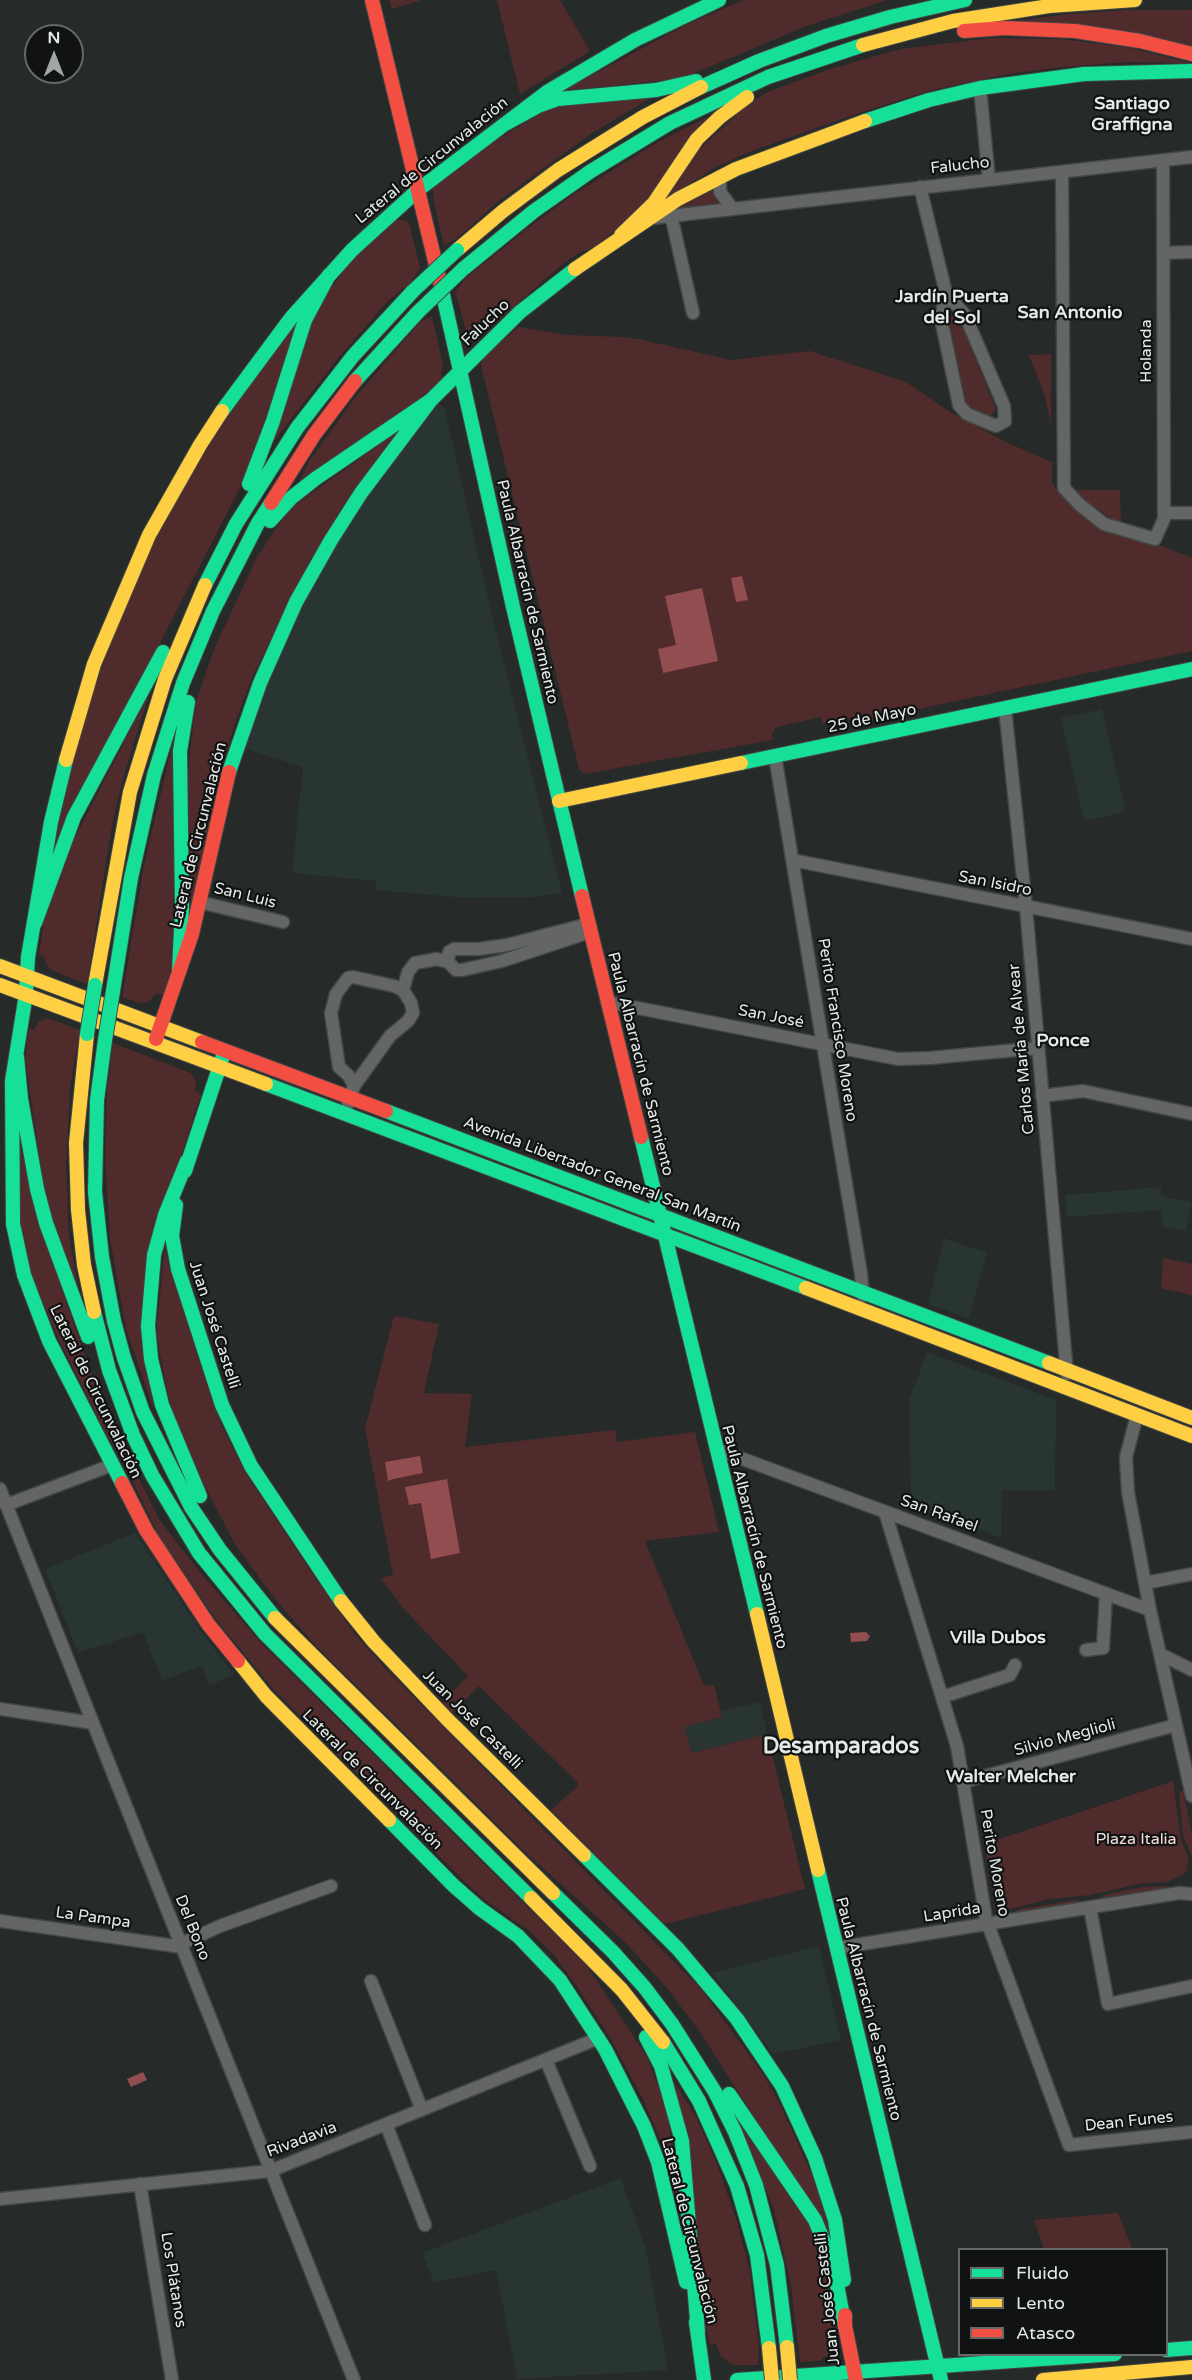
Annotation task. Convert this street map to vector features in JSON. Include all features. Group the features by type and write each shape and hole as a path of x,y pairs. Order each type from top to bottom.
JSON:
{"main road":[{"name":"Paula Albarracín de Sarmiento","path":"372,0 461,370 513,607 589,928 665,1234 939,2374"},
{"name":"Lateral de Circunvalación","path":"704,2380 698,2332 658,2162 638,2111 599,2038 560,1980 542,1958 453,1885 291,1722 220,1640 176,1577 146,1530 49,1341 20,1265 13,1224 10,1180 11,1094 27,976 51,822 69,745 97,656 142,549 183,472 233,394 279,333 358,244 418,190 547,92 595,62 719,0"},
{"path":"35,923 81,803 168,643 265,476 308,413 353,356 413,291 518,199 581,155 643,117 742,68 914,0"},
{"path":"799,46 890,17 965,0"},
{"path":"790,2380 780,2285 769,2228 753,2178 731,2123 701,2067 659,2006 630,1971 301,1645 252,1590 220,1550 191,1507 169,1466 138,1398 116,1331 102,1257 95,1192 96,1108 105,1040 131,878 149,793 172,712 206,626 232,572 285,479 324,421 364,371 418,312 463,270 534,211 581,177 639,141 716,101 807,62 919,29 998,13 1065,4 1135,0"},
{"path":"863,45 957,31 1041,29 1107,35 1192,54"},
{"path":"621,235 650,208 691,147 713,123 747,96 807,62"},
{"path":"505,124 538,106 558,99 656,90 742,68"},
{"path":"621,235 720,177 772,154 929,100 980,88 1084,74 1192,71"},
{"name":"Falucho","path":"461,370 542,294 621,235"},
{"path":"329,275 305,320 263,448 170,666 141,753 121,835 87,1034 76,1143 77,1200 84,1265 98,1333 133,1435 164,1496 204,1559 265,1634 600,1966 639,2010 667,2048 692,2088 720,2144 739,2193 757,2255 772,2380"},
{"name":"Lateral de Circunvalación","path":"155,1043 192,934 234,756 253,698 278,640 314,568 346,515 431,400 461,370"},
{"path":"232,572 261,532 291,498 315,479 431,400"},
{"path":"179,971 182,909 181,737 206,626"},
{"name":"25 de Mayo","path":"559,801 1192,669"},
{"name":"Avenida Libertador General San Martín","path":"0,966 225,1049 352,1092 660,1214 1192,1418"},
{"name":"Avenida Libertador General San Martín","path":"0,985 665,1234 1192,1436"},
{"name":"Juan José Castelli","path":"225,1049 187,1161 172,1236 175,1258 215,1387 240,1446 313,1561 365,1632 446,1719 678,1949 723,2001 782,2085 794,2109 829,2199 843,2265 845,2326 854,2376"},
{"path":"17,1057 31,1163 46,1223 123,1430 144,1474 164,1496"},
{"path":"187,1161 161,1226 154,1255 148,1302 150,1351 162,1405 178,1449 205,1507 252,1590"},
{"path":"579,1918 640,1972 666,2000 696,2040 768,2152 806,2205 830,2254 845,2326"},
{"path":"600,1966 648,2041 661,2066 674,2104 685,2164 698,2332"},
{"path":"1168,2350 1192,2348"},
{"path":"737,2380 939,2374 1106,2356"},
{"path":"1043,2380 1192,2367"}],"street":[{"path":"980,88 989,180"},
{"name":"Falucho","path":"646,219 1192,157"},
{"name":"Holanda","path":"1062,172 1064,488 1080,505 1104,524 1155,539 1164,519 1163,160"},
{"path":"720,177 720,192 732,208"},
{"path":"920,187 946,293 941,319 959,405 967,414 996,426 1005,421 1004,406 965,315 946,293"},
{"path":"671,215 693,313"},
{"path":"1163,253 1192,252"},
{"path":"1164,513 1192,513"},
{"name":"Carlos María de Alvear","path":"1005,708 1026,907 1068,1371 1063,1387"},
{"name":"Perito Francisco Moreno","path":"775,756 864,1293"},
{"name":"San Isidro","path":"792,860 1192,939"},
{"name":"San Luis","path":"199,902 283,922"},
{"path":"443,960 454,949 478,949 507,945 589,928"},
{"path":"403,990 411,967 415,963 443,960 456,970 462,970 502,961 589,928"},
{"path":"344,1114 352,1092 390,1036 411,1018 413,1013 411,1003 403,990 353,977 344,983 333,1000 331,1013 339,1067 349,1076 352,1092"},
{"name":"San José","path":"607,1002 898,1059 1038,1048"},
{"path":"1042,1096 1083,1091 1192,1114"},
{"path":"858,1309 864,1293"},
{"path":"1137,1415 1126,1457 1126,1475 1150,1610 1192,1796"},
{"name":"San Rafael","path":"716,1449 1150,1610"},
{"path":"2,1496 112,1465"},
{"name":"Del Bono","path":"2,1496 354,2380"},
{"name":"Perito Moreno","path":"885,1512 957,1746 988,1924 1069,2145"},
{"path":"1145,1583 1192,1574"},
{"path":"1086,1650 1103,1648 1106,1594"},
{"path":"1160,1654 1192,1670"},
{"path":"942,1697 1010,1675 1015,1665"},
{"path":"0,1709 93,1723"},
{"name":"Silvio Meglioli","path":"963,1782 1176,1725"},
{"path":"181,1946 220,1926 330,1886"},
{"name":"Laprida","path":"1179,1893 1192,1886"},
{"name":"Laprida","path":"837,1948 1179,1893 1192,1894"},
{"path":"1090,1908 1108,2004 1192,1986"},
{"name":"La Pampa","path":"0,1921 181,1946"},
{"path":"371,1981 422,2110"},
{"name":"Rivadavia","path":"0,2199 271,2170 599,2038"},
{"path":"546,2060 590,2166"},
{"path":"386,2124 425,2225"},
{"name":"Dean Funes","path":"1069,2145 1192,2132"},
{"name":"Los Plátanos","path":"140,2184 172,2380"}],"shaded area":[{"path":"437,404 444,406 491,611 562,893 535,897 465,898 376,890 376,881 292,873 303,767 243,748 259,702 304,600 363,501"},
{"path":"742,576 748,600 736,602 731,578"},
{"path":"702,588 718,661 663,673 658,649 676,645 665,596"},
{"path":"1102,709 1126,812 1084,821 1061,718"},
{"path":"1161,1187 1161,1196 1191,1202 1186,1231 1162,1227 1161,1210 1067,1217 1065,1195"},
{"path":"944,1238 987,1253 969,1319 928,1304"},
{"path":"927,1352 1056,1400 1055,1490 1002,1490 1001,1538 911,1504 909,1400"},
{"path":"420,1456 423,1473 388,1481 385,1462"},
{"path":"447,1479 460,1553 431,1559 421,1503 409,1505 405,1487"},
{"path":"135,1533 198,1627 234,1675 209,1685 202,1666 162,1681 143,1632 78,1653 45,1569"},
{"path":"866,1632 870,1636 867,1641 851,1642 850,1633"},
{"path":"760,1702 767,1734 692,1753 683,1726 722,1718 721,1711"},
{"path":"819,1946 841,2040 773,2054 712,1973"},
{"path":"143,2072 147,2080 131,2087 127,2079"},
{"path":"621,2178 646,2250 668,2370 517,2379 496,2270 434,2282 422,2253"}],"green space":[{"path":"389,0 422,0 392,9"},
{"path":"497,0 560,0 590,51 520,94"},
{"path":"743,0 887,0 807,26 680,79 555,91 581,81 686,25"},
{"path":"1127,10 1192,10 1192,50 1002,23 1067,14"},
{"path":"990,38 1062,39 1125,47 1192,63 1129,62 1061,67 1008,74 936,89 862,112 749,152 714,168 662,202 698,150 750,103 768,92 827,70 900,49"},
{"path":"651,98 592,133 499,201 455,240 444,245 433,198 433,188 495,141 551,107"},
{"path":"716,113 648,205 594,247 577,254 558,268 485,332 476,336 466,330 455,292 465,279 574,194 658,142"},
{"path":"713,188 718,205 676,210 675,207"},
{"path":"396,217 398,220 409,223 420,268 411,282 387,302 339,357 268,449 309,319 350,262"},
{"path":"302,315 241,486 54,848 72,761 106,654 148,554 187,482 238,399"},
{"path":"432,316 443,365 441,373 443,379 440,383 296,488 309,461 354,399 420,322"},
{"name":"Jardín Puerta del Sol","path":"951,316 959,319 995,407 991,415 985,416 966,404 949,320"},
{"path":"518,327 567,335 643,340 731,360 810,351 906,382 953,414 1008,443 1052,462 1052,484 1076,510 1102,530 1162,546 1192,558 1192,651 871,719 864,715 823,724 821,717 776,727 772,733 773,740 584,774 579,769 481,365 482,359"},
{"path":"1051,354 1051,425 1045,396 1029,355"},
{"path":"397,432 340,511 310,560 253,675 236,720 220,774 191,906 188,771 196,701 215,647 257,557 284,517 294,506"},
{"path":"1076,490 1120,490 1121,525 1089,503"},
{"path":"149,694 124,775 112,825 87,984 53,971 46,964 44,956 39,955 44,919 57,872"},
{"path":"177,725 172,966 163,995 157,993 148,1002 139,1003 122,997 144,865"},
{"path":"47,1018 80,1030 70,1088 66,1168 69,1236 82,1306 49,1221 25,1058 29,1029 34,1030 38,1022"},
{"path":"113,1043 191,1073 196,1081 195,1091 201,1094 156,1232 153,1408 126,1329 110,1238 105,1157 107,1089"},
{"path":"18,1137 66,1302 91,1372 120,1441 159,1519 198,1570 262,1644 585,1964 647,2057 668,2112 680,2213 667,2156 643,2099 609,2036 554,1955 528,1930 485,1900 462,1879 274,1690 217,1621 158,1534 122,1459 107,1436 56,1334 35,1283 28,1262 20,1217"},
{"path":"166,1236 166,1252 172,1276 221,1424 245,1472 310,1570 354,1633 383,1666 701,1989 763,2074 781,2106 817,2186 831,2238 700,2032 667,1988 626,1943 525,1852 316,1646 276,1600 236,1546 203,1483 171,1409 156,1334"},
{"path":"1163,1258 1192,1264 1192,1295 1161,1288"},
{"path":"394,1316 439,1324 424,1393 472,1394 465,1447 615,1430 617,1442 695,1432 719,1532 645,1541 704,1686 714,1685 722,1717 684,1727 692,1753 767,1734 805,1889 665,1924 551,1810 579,1785 576,1781 479,1686 452,1713 442,1703 468,1676 403,1608 381,1578 393,1575 365,1428"},
{"name":"Plaza Italia","path":"1173,1781 1181,1840 1188,1857 1187,1870 1183,1874 1168,1882 1144,1883 1090,1895 1050,1899 1010,1909 994,1899 985,1844"},
{"path":"1183,1790 1192,1834 1192,1856 1183,1836 1179,1794"},
{"path":"1165,1886 1170,1888 1099,1899 1104,1895 1142,1887"},
{"path":"1077,1900 1082,1902 1015,1912 1020,1909"},
{"path":"671,2077 696,2117 717,2164 737,2222 750,2272 759,2349 758,2365 733,2365 721,2357 716,2344 710,2345 701,2303"},
{"path":"729,2102 812,2223 837,2321 838,2346 835,2355 825,2356 820,2361 800,2362 791,2285 773,2206"},
{"path":"1118,2213 1132,2248 1044,2248 1034,2220"}],"traffic: fast":[{"path":"222,411 291,318 352,250 418,190 547,92 635,40 719,0"},
{"path":"701,87 759,61 826,36 890,17 965,0"},
{"path":"463,269 534,211 591,171 670,123 768,77 863,45"},
{"path":"865,121 929,100 980,88 1084,74 1192,71"},
{"path":"505,124 538,106 558,99 656,90 696,81"},
{"path":"413,291 457,250"},
{"path":"418,312 463,269"},
{"path":"229,772 260,683 296,602 361,493 431,400 520,312 575,269"},
{"path":"249,484 273,421 305,320 329,275"},
{"path":"441,286 513,607 582,896"},
{"path":"205,585 236,524 297,428 353,356 413,291"},
{"path":"355,381 418,312"},
{"path":"270,521 291,498 315,479 431,400"},
{"path":"113,991 131,878 154,775 183,683 213,611 258,523 271,503"},
{"path":"35,923 74,817 163,652"},
{"path":"741,763 1192,669"},
{"path":"179,971 182,909 180,751 188,702"},
{"path":"66,760 51,822 28,957 26,994 12,1081 13,1224 24,1275 49,1341 122,1483"},
{"path":"87,1034 95,985"},
{"path":"105,1040 113,991"},
{"path":"105,1040 97,1100 95,1192 102,1257 114,1321 124,1358 143,1412 191,1507 220,1550 275,1618"},
{"path":"185,1171 223,1056"},
{"path":"17,1057 21,1099 37,1189 46,1223 88,1337"},
{"path":"266,1084 806,1288"},
{"path":"386,1111 1049,1363"},
{"path":"641,1137 757,1614"},
{"path":"187,1161 165,1215 154,1255 148,1326 151,1359 162,1405 200,1496"},
{"path":"176,1205 172,1236 178,1269 222,1405 251,1466 341,1601"},
{"path":"94,1312 109,1370 133,1435 152,1475 199,1553 265,1634 531,1898"},
{"path":"389,1820 453,1885 479,1908 518,1936 560,1980 605,2049 644,2126 658,2162 686,2282"},
{"path":"584,1855 678,1949 737,2019 782,2086 815,2158 835,2220 844,2280"},
{"path":"818,1870 941,2380"},
{"path":"553,1893 613,1952 645,1988 672,2024 715,2092 735,2132 756,2185 777,2265 787,2347"},
{"path":"646,2037 661,2066 682,2141 698,2332"},
{"path":"663,2042 699,2101 737,2186 757,2255 769,2348"},
{"path":"729,2094 815,2220 833,2264 845,2326"},
{"path":"696,2322 704,2380"},
{"path":"1168,2350 1192,2348"},
{"path":"737,2380 1086,2356"}],"traffic: slow":[{"path":"863,45 953,21 1049,6 1135,0"},
{"path":"457,250 503,211 558,170 643,117 701,87"},
{"path":"621,235 654,203 697,139 720,117 747,97"},
{"path":"575,269 678,199 736,169 865,121"},
{"path":"66,760 94,664 149,535 222,411"},
{"path":"95,985 130,792 165,679 205,585"},
{"path":"559,801 741,763"},
{"path":"0,966 202,1042"},
{"path":"0,985 266,1084"},
{"path":"87,1034 76,1143 78,1210 84,1265 94,1312"},
{"path":"806,1288 1192,1436"},
{"path":"1049,1363 1192,1418"},
{"path":"341,1601 374,1642 446,1718 584,1855"},
{"path":"757,1614 818,1870"},
{"path":"275,1618 553,1893"},
{"path":"238,1661 266,1696 389,1820"},
{"path":"531,1898 622,1990 663,2042"},
{"path":"787,2347 790,2380"},
{"path":"769,2348 772,2380"},
{"path":"1043,2380 1192,2367"}],"traffic: jam":[{"path":"372,0 441,286"},
{"path":"964,31 1004,28 1075,31 1140,41 1192,54"},
{"path":"271,503 314,435 355,381"},
{"path":"156,1039 192,934 229,772"},
{"path":"582,896 641,1137"},
{"path":"202,1042 386,1111"},
{"path":"122,1483 146,1530 208,1624 238,1661"},
{"path":"845,2315 845,2326 856,2380"}],"district":[{"name":"Santiago Graffigna","path":"1132,114"},
{"name":"Jardín Puerta del Sol","path":"952,307"},
{"name":"San Antonio","path":"1070,313"},
{"name":"Ponce","path":"1063,1041"},
{"name":"Villa Dubos","path":"998,1638"},
{"name":"Desamparados","path":"841,1747"},
{"name":"Walter Melcher","path":"1011,1777"}]}
